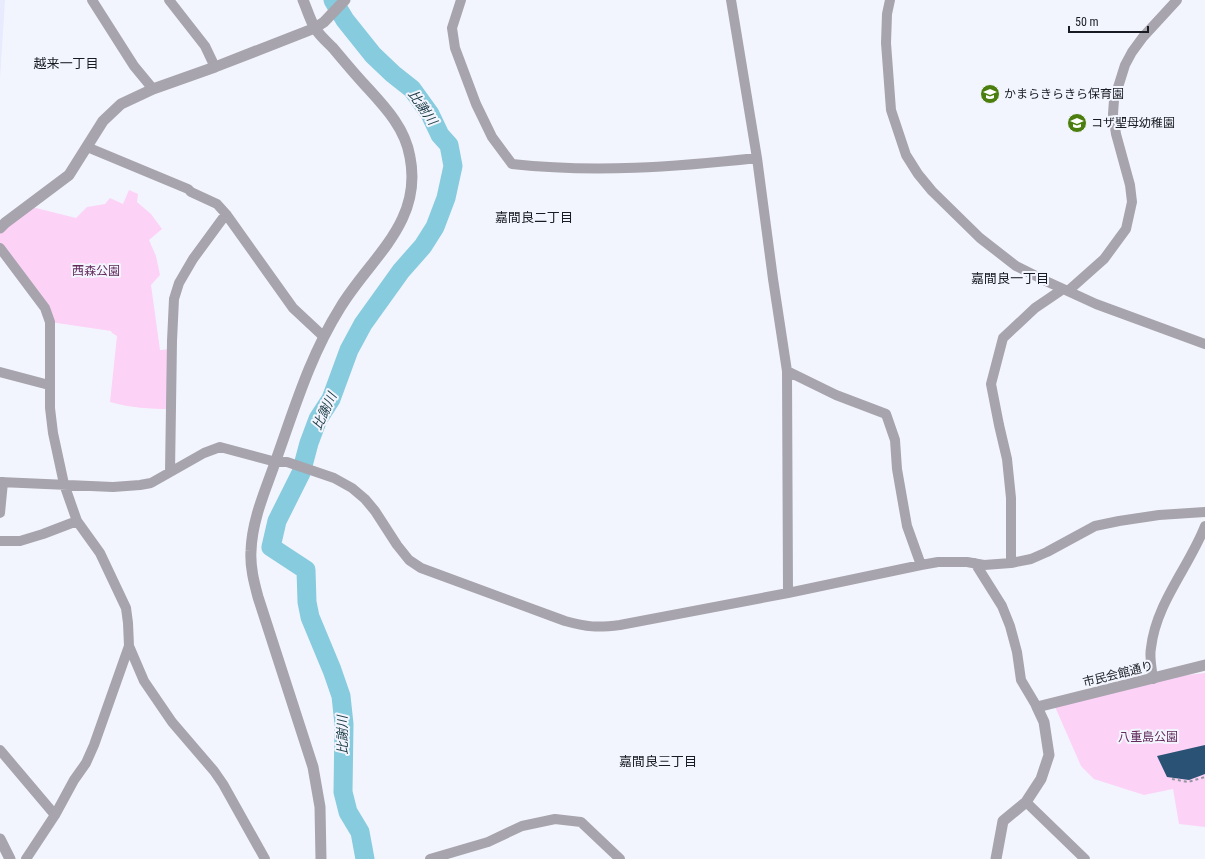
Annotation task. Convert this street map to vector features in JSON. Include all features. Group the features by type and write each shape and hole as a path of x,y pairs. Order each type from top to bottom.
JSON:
{"street":[{"path":"92,0 134,66 153,89"},
{"path":"169,0 205,46 215,67"},
{"path":"303,0 320,25 391,113 404,138 410,155 412,171 412,186 409,203 402,220 387,245 341,306 323,336 307,372 255,520 251,550 251,569 258,597 313,767 320,808 321,859"},
{"path":"461,0 452,28 455,48 476,104 492,137 512,164 598,169 703,164 757,158"},
{"path":"730,0 757,158 787,370 788,592"},
{"path":"890,0 887,14 886,43 891,110 906,155 918,174 932,191 980,238 1016,266 1096,304 1205,344"},
{"path":"1011,562 1011,498 1007,459 991,384 1003,338 1035,308 1066,290 1104,259 1126,229 1132,202 1130,185 1112,114 1114,100 1125,65 1132,52 1143,37 1177,0"},
{"path":"0,228 69,175 104,121 121,104 153,89 215,67 320,25 343,2"},
{"path":"87,147 188,189 191,192 218,204 293,308 323,336"},
{"path":"170,472 174,298 179,283 193,259 226,214"},
{"path":"0,248 45,308 50,322 51,364 49,385 53,433 64,484 77,521 100,552 126,608 129,646 94,745 86,763 26,859"},
{"path":"787,370 836,395 886,414 895,440 897,469 907,526 921,565"},
{"path":"0,372 49,385"},
{"path":"0,513 1,482 130,487 150,483 204,453 220,447 276,462 287,462 334,478 352,488 365,499 375,511 408,560 421,568 558,618 584,626 597,627 612,626 938,562 967,562 984,565 1031,559 1095,526 1159,515 1205,512"},
{"path":"0,541 20,541 77,521"},
{"path":"1153,679 1150,649 1160,616 1171,590 1200,540 1205,526"},
{"path":"975,563 1002,606 1010,626 1017,652 1021,680 1044,722 1050,755 1040,779 1026,802 1003,821 996,859"},
{"path":"129,646 148,687 172,722 224,784 265,859"},
{"name":"市民会館通り","path":"1037,707 1205,665"},
{"path":"0,750 55,814"},
{"path":"1026,802 1085,859"},
{"path":"430,859 488,842 522,826 555,819 581,822 620,859"},
{"path":"0,839 10,859"}],"path":[{"path":"1172,779 1188,782 1205,777"}],"shaded area":[{"path":"0,0 5,0 0,79"}],"green space":[{"name":"西森公園","path":"129,190 138,194 137,202 151,214 162,229 149,240 156,256 160,275 151,285 160,350 172,349 171,409 140,408 110,402 117,336 111,331 50,322 0,248 0,228 28,206 76,218 87,207 105,204 110,198 123,204"},
{"name":"八重島公園","path":"1205,673 1205,827 1179,824 1173,789 1144,795 1094,779 1081,766 1052,700 1153,679"}],"building":[{"path":"1205,745 1205,774 1189,780 1167,777 1157,756"}],"waterway":[{"name":"比謝川","path":"333,0 345,20 373,55 412,89 430,114 440,135 449,145 453,166 446,198 435,227 423,246 401,271 363,324 349,350 331,399 318,419 309,443 301,473 277,521 271,547 306,570 307,602 310,617 341,696 344,724 343,792 348,812 360,832 365,859"}],"place":[{"name":"かまらきらきら保育園","path":"990,94"},
{"name":"コザ聖母幼稚園","path":"1077,123"}],"district":[{"name":"越来一丁目","path":"66,63"},
{"name":"嘉間良二丁目","path":"534,217"},
{"name":"嘉間良一丁目","path":"1010,278"},
{"name":"嘉間良三丁目","path":"658,761"}]}
